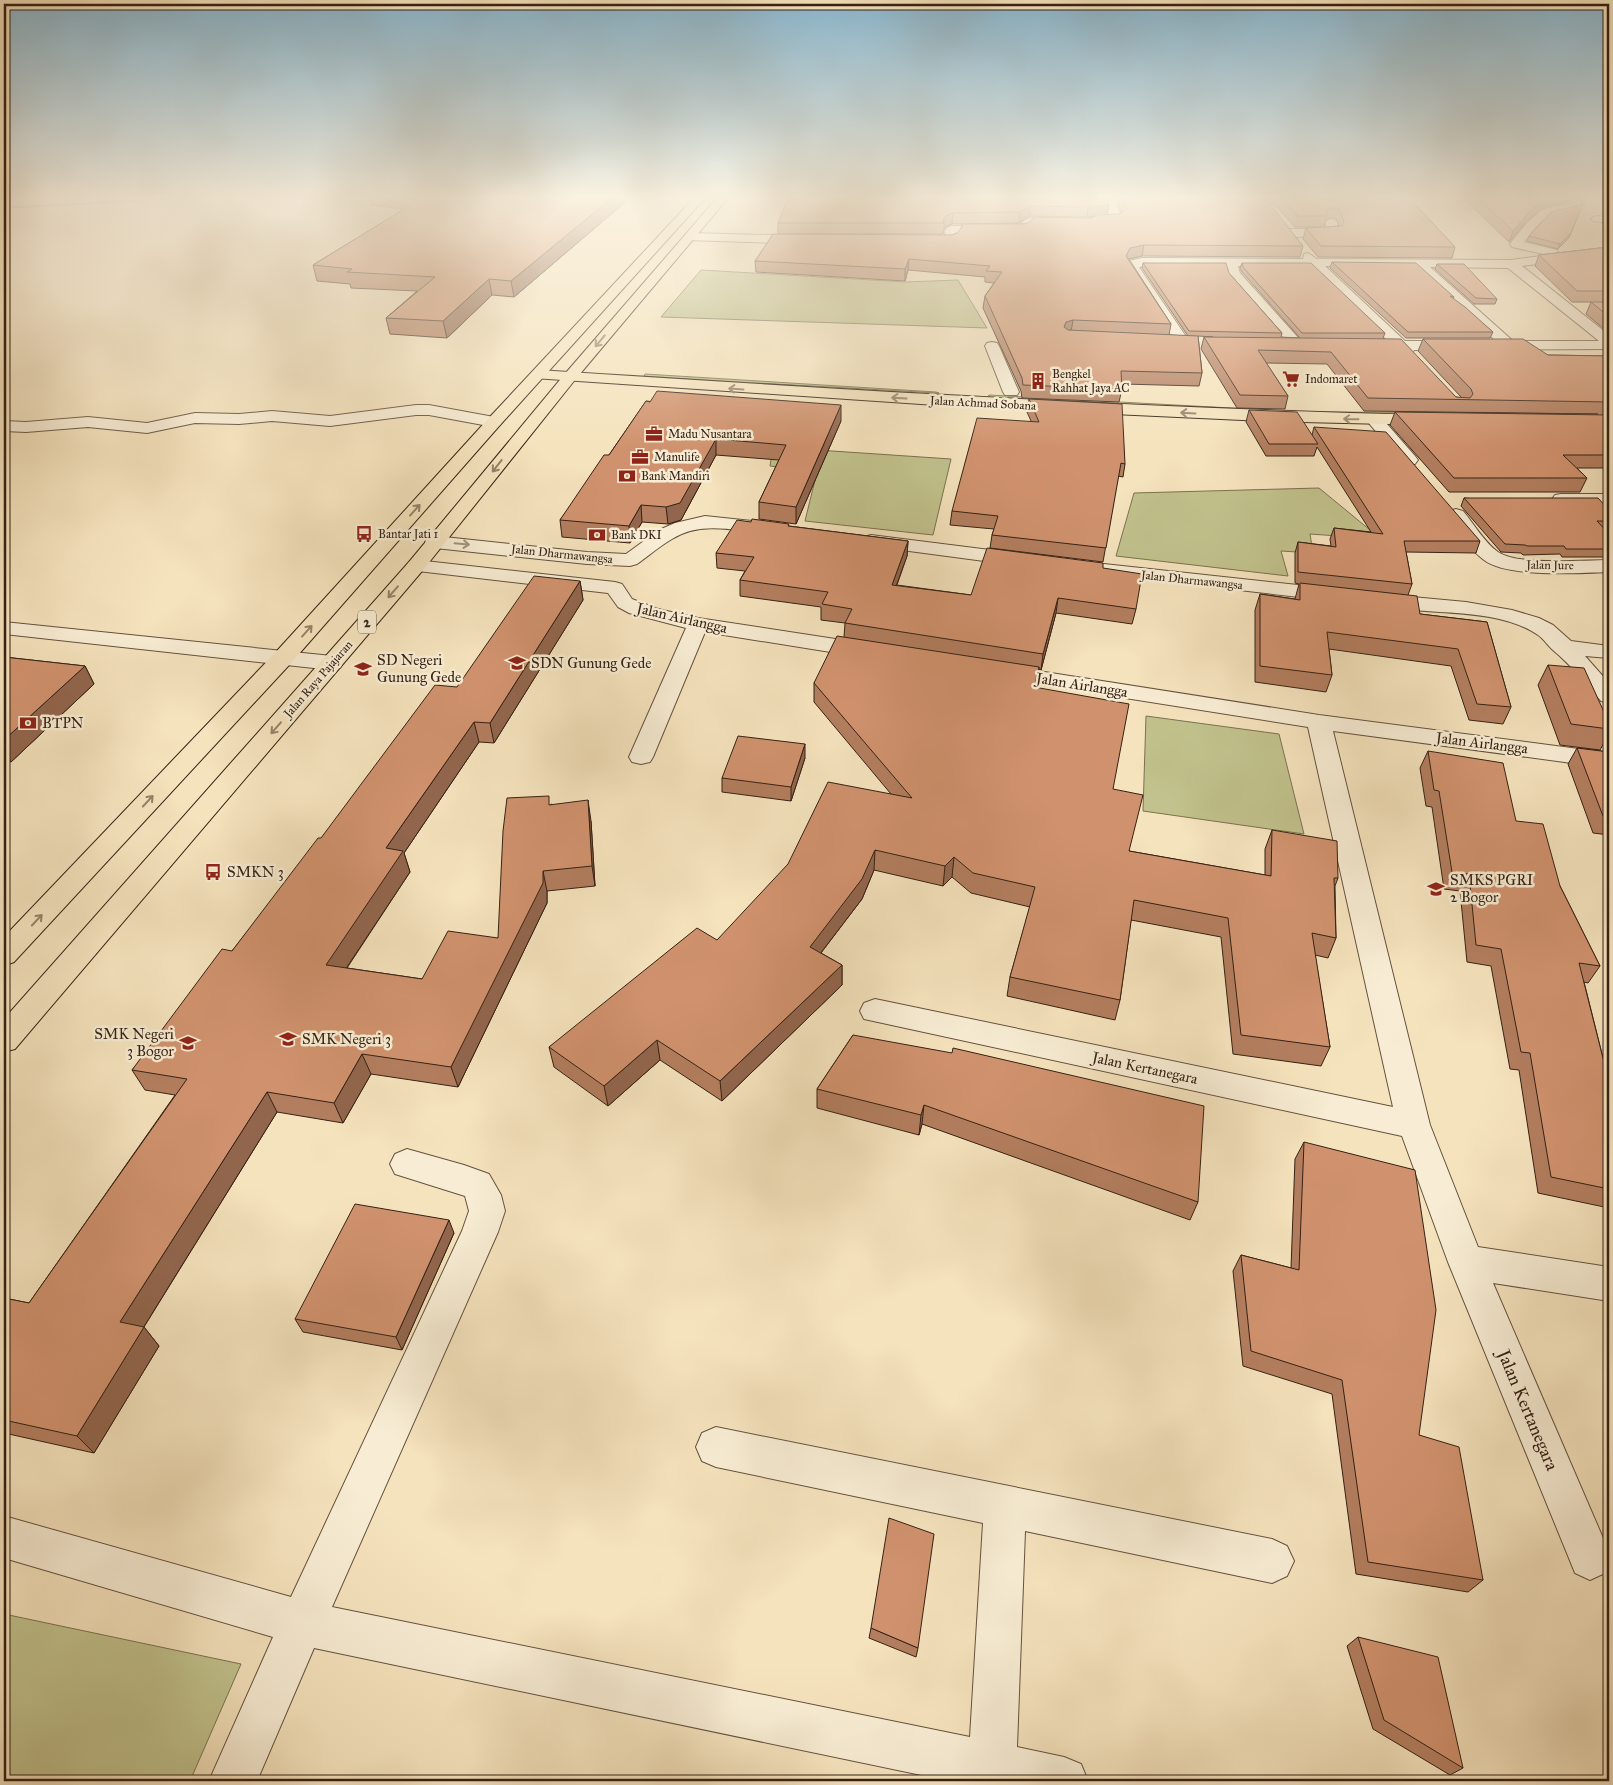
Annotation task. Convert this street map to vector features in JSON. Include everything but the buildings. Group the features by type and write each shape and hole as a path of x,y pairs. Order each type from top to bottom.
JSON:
{"main road":[{"path":"4,955 282,658 494,422 624,281"},
{"name":"Jalan Raya Pajajaran","path":"4,1040 416,566 574,372 653,281"},
{"name":"Jalan Achmad Sobana","path":"543,370 1264,416 1374,419 1441,413 1011,392 965,396"}],"street":[{"path":"1142,281 1182,341"},
{"path":"1240,281 1297,345"},
{"path":"1334,281 1402,345 1420,365"},
{"path":"1438,281 1510,346"},
{"path":"1533,281 1568,308 1609,344"},
{"path":"1568,308 1593,308"},
{"path":"1163,341 1200,342"},
{"path":"1360,346 1609,344"},
{"path":"1277,345 1315,345"},
{"path":"992,346 1011,392"},
{"path":"4,426 26,427 88,422 147,428 196,418 239,419 272,416 330,421 416,410 429,410 494,422"},
{"path":"1374,419 1421,474"},
{"name":"Jalan Jure","path":"1452,499 1493,558 1509,563 1526,565 1609,566"},
{"path":"1540,499 1609,499"},
{"name":"Jalan Dharmawangsa","path":"435,542 587,558 630,560 666,534 682,527 705,522 793,531"},
{"path":"851,539 1045,563"},
{"path":"508,576 521,550"},
{"path":"416,566 614,588 630,560"},
{"name":"Jalan Dharmawangsa","path":"1084,568 1489,612 1520,618 1544,629 1609,696"},
{"name":"Jalan Airlangga","path":"614,588 625,603 636,609 698,624 892,655"},
{"path":"641,757 698,624"},
{"path":"4,628 332,663"},
{"path":"1562,647 1609,652"},
{"name":"Jalan Airlangga","path":"980,669 1319,722 1609,760"},
{"name":"Jalan Kertanegara","path":"1319,722 1414,1125 1466,1262 1590,1558"},
{"name":"Jalan Kertanegara","path":"876,1011 1414,1125"},
{"path":"233,1781 302,1623 480,1232 487,1212 484,1195 477,1185 407,1164"},
{"path":"1466,1262 1609,1284"},
{"path":"716,1447 1272,1562"},
{"path":"992,1765 1005,1506"},
{"path":"4,1537 302,1623 1064,1781"}],"green space":[{"path":"691,281 959,281 987,328 661,317"},
{"path":"645,374 939,393 647,377 644,376"},
{"path":"989,395 1306,412 1609,413 1609,415 1311,415 987,397"},
{"path":"773,447 951,459 933,535 805,521 817,472 770,466"},
{"path":"1319,488 1381,539 1310,534 1313,553 1281,551 1288,576 1116,556 1134,493"},
{"path":"1146,716 1279,734 1304,834 1143,811"},
{"path":"4,1614 241,1664 190,1781 4,1781"}],"place":[{"name":"Indomaret","path":"1291,379"},
{"name":"Bengkel Rahhat Jaya AC","path":"1038,381"},
{"name":"Madu Nusantara","path":"654,434"},
{"name":"Manulife","path":"640,457"},
{"name":"Bank Mandiri","path":"627,476"},
{"name":"Bantar Jati 1","path":"364,534"},
{"name":"Bank DKI","path":"597,535"},
{"name":"SDN Gunung Gede","path":"517,663"},
{"name":"SD Negeri Gunung Gede","path":"363,669"},
{"name":"BTPN","path":"28,723"},
{"name":"SMKN 3","path":"213,872"},
{"name":"SMKS PGRI 2 Bogor","path":"1436,889"},
{"name":"SMK Negeri 3","path":"288,1039"},
{"name":"SMK Negeri 3 Bogor","path":"188,1043"}]}
